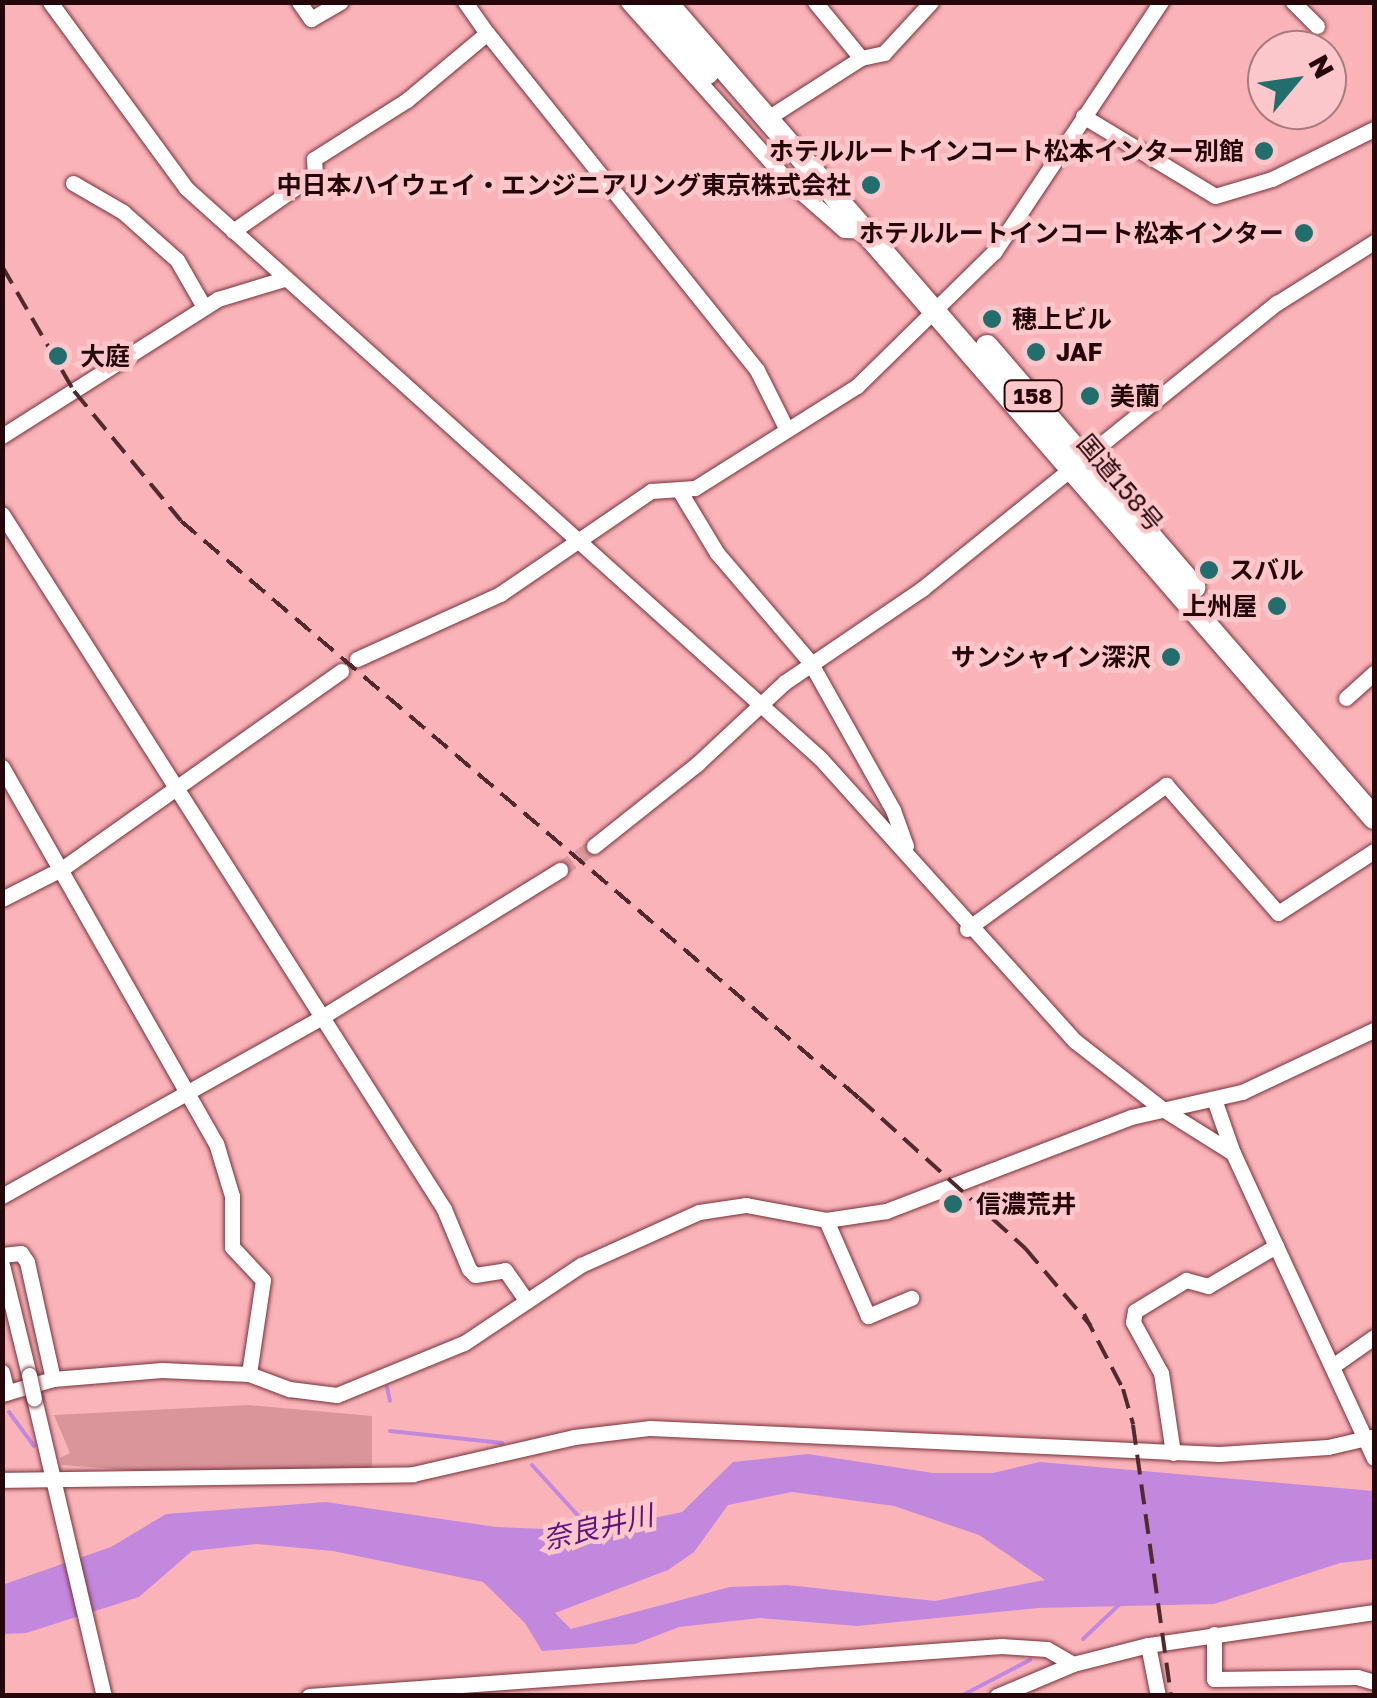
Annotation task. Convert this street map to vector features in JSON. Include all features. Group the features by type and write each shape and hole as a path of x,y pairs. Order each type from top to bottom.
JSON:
{"highway":[{"path":"643,2 736,104 806,163"},
{"name":"国道158号","path":"666,2 867,231 943,305"},
{"name":"国道158号","path":"683,2 1079,462 1374,796"},
{"name":"国道158号","path":"1079,462 1374,818"}],"street":[{"path":"50,2 160,158 233,232 575,542 761,704 906,850 967,929 1075,1041 1161,1108 1234,1153"},
{"path":"299,2 311,19 341,2"},
{"path":"464,2 757,370 786,428"},
{"path":"628,2 786,179 844,230 867,231"},
{"path":"814,2 861,58"},
{"path":"778,112 861,58 884,53 931,2"},
{"path":"358,659 500,594 651,491 695,488 856,386 994,252 1161,2"},
{"path":"1301,5 1317,26"},
{"path":"233,232 315,174 314,159 407,100 487,32"},
{"path":"1083,116 1214,196 1272,179 1374,130"},
{"path":"73,183 123,212 178,260 204,307"},
{"path":"594,846 810,662 922,589 1276,303 1374,242"},
{"path":"2,436 204,307 253,284 284,280"},
{"path":"679,490 717,553 810,662 894,810 906,850"},
{"path":"2,514 444,1209 469,1269 475,1275 505,1270 528,1301"},
{"path":"2,900 63,868 341,671"},
{"path":"1346,698 1374,674"},
{"path":"2,767 63,868 134,1005 190,1093 229,1179 236,1255 263,1280 249,1374"},
{"path":"967,929 1166,786 1278,913 1372,860"},
{"path":"2,1196 322,1017 560,870"},
{"path":"2,1372 5,1393 53,1380 162,1370 249,1374 290,1389 337,1395 464,1344 581,1265 699,1212 746,1205 826,1220 886,1211 1161,1108 1215,1102 1374,1030"},
{"path":"2,1480 413,1474 574,1437 650,1428 1173,1453 1265,1453 1371,1445 1276,1246 1215,1102"},
{"path":"826,1220 868,1316 911,1298"},
{"path":"1173,1453 1161,1373 1133,1322 1135,1311 1186,1280 1208,1286 1276,1246"},
{"path":"2,1255 22,1253 28,1262 53,1380"},
{"path":"2,1265 104,1696"},
{"path":"1332,1360 1374,1336"},
{"path":"997,1696 1073,1664 1148,1645 1374,1612"},
{"path":"1214,1634 1214,1679 1374,1681"},
{"path":"1148,1645 1158,1696"},
{"path":"309,1696 1001,1646 1047,1649 1073,1664"}],"shaded area":[{"path":"249,1405 372,1416 372,1471 157,1472 62,1465 60,1458 70,1453 54,1415"},
{"path":"808,1454 933,1473 993,1473 1040,1462 1374,1491 1374,1559 1340,1563 1214,1604 1038,1608 857,1626 760,1618 679,1627 635,1644 542,1651 525,1623 483,1582 333,1551 257,1544 192,1551 139,1597 26,1633 3,1634 2,1585 111,1547 166,1514 326,1502 496,1527 592,1531 682,1512 733,1462","holes":["792,1492 894,1506 979,1535 1045,1580 935,1601 787,1585 730,1587 571,1629 555,1613 668,1570 694,1552 728,1505"]}],"waterway":[{"path":"387,1387 390,1401"},
{"path":"9,1412 34,1446"},
{"path":"390,1431 502,1443"},
{"name":"奈良井川","path":"532,1465 593,1532"},
{"path":"1083,1639 1119,1605"},
{"path":"961,1696 1030,1660"}],"tunnel":[{"path":"560,870 594,846"}],"railway":[{"path":"2,266 74,391 181,521 859,1098 1025,1248 1091,1326"},
{"path":"1084,1314 1123,1389 1133,1425 1171,1696"}],"place":[{"name":"ホテルルートインコート松本インター別館","path":"1264,151"},
{"name":"中日本ハイウェイ・エンジニアリング東京株式会社","path":"871,185"},
{"name":"ホテルルートインコート松本インター","path":"1304,233"},
{"name":"穂上ビル","path":"992,319"},
{"name":"JAF","path":"1036,352"},
{"name":"大庭","path":"58,356"},
{"name":"美蘭","path":"1090,396"},
{"name":"スバル","path":"1209,570"},
{"name":"上州屋","path":"1277,606"},
{"name":"サンシャイン深沢","path":"1171,657"},
{"name":"信濃荒井","path":"953,1204"}]}
